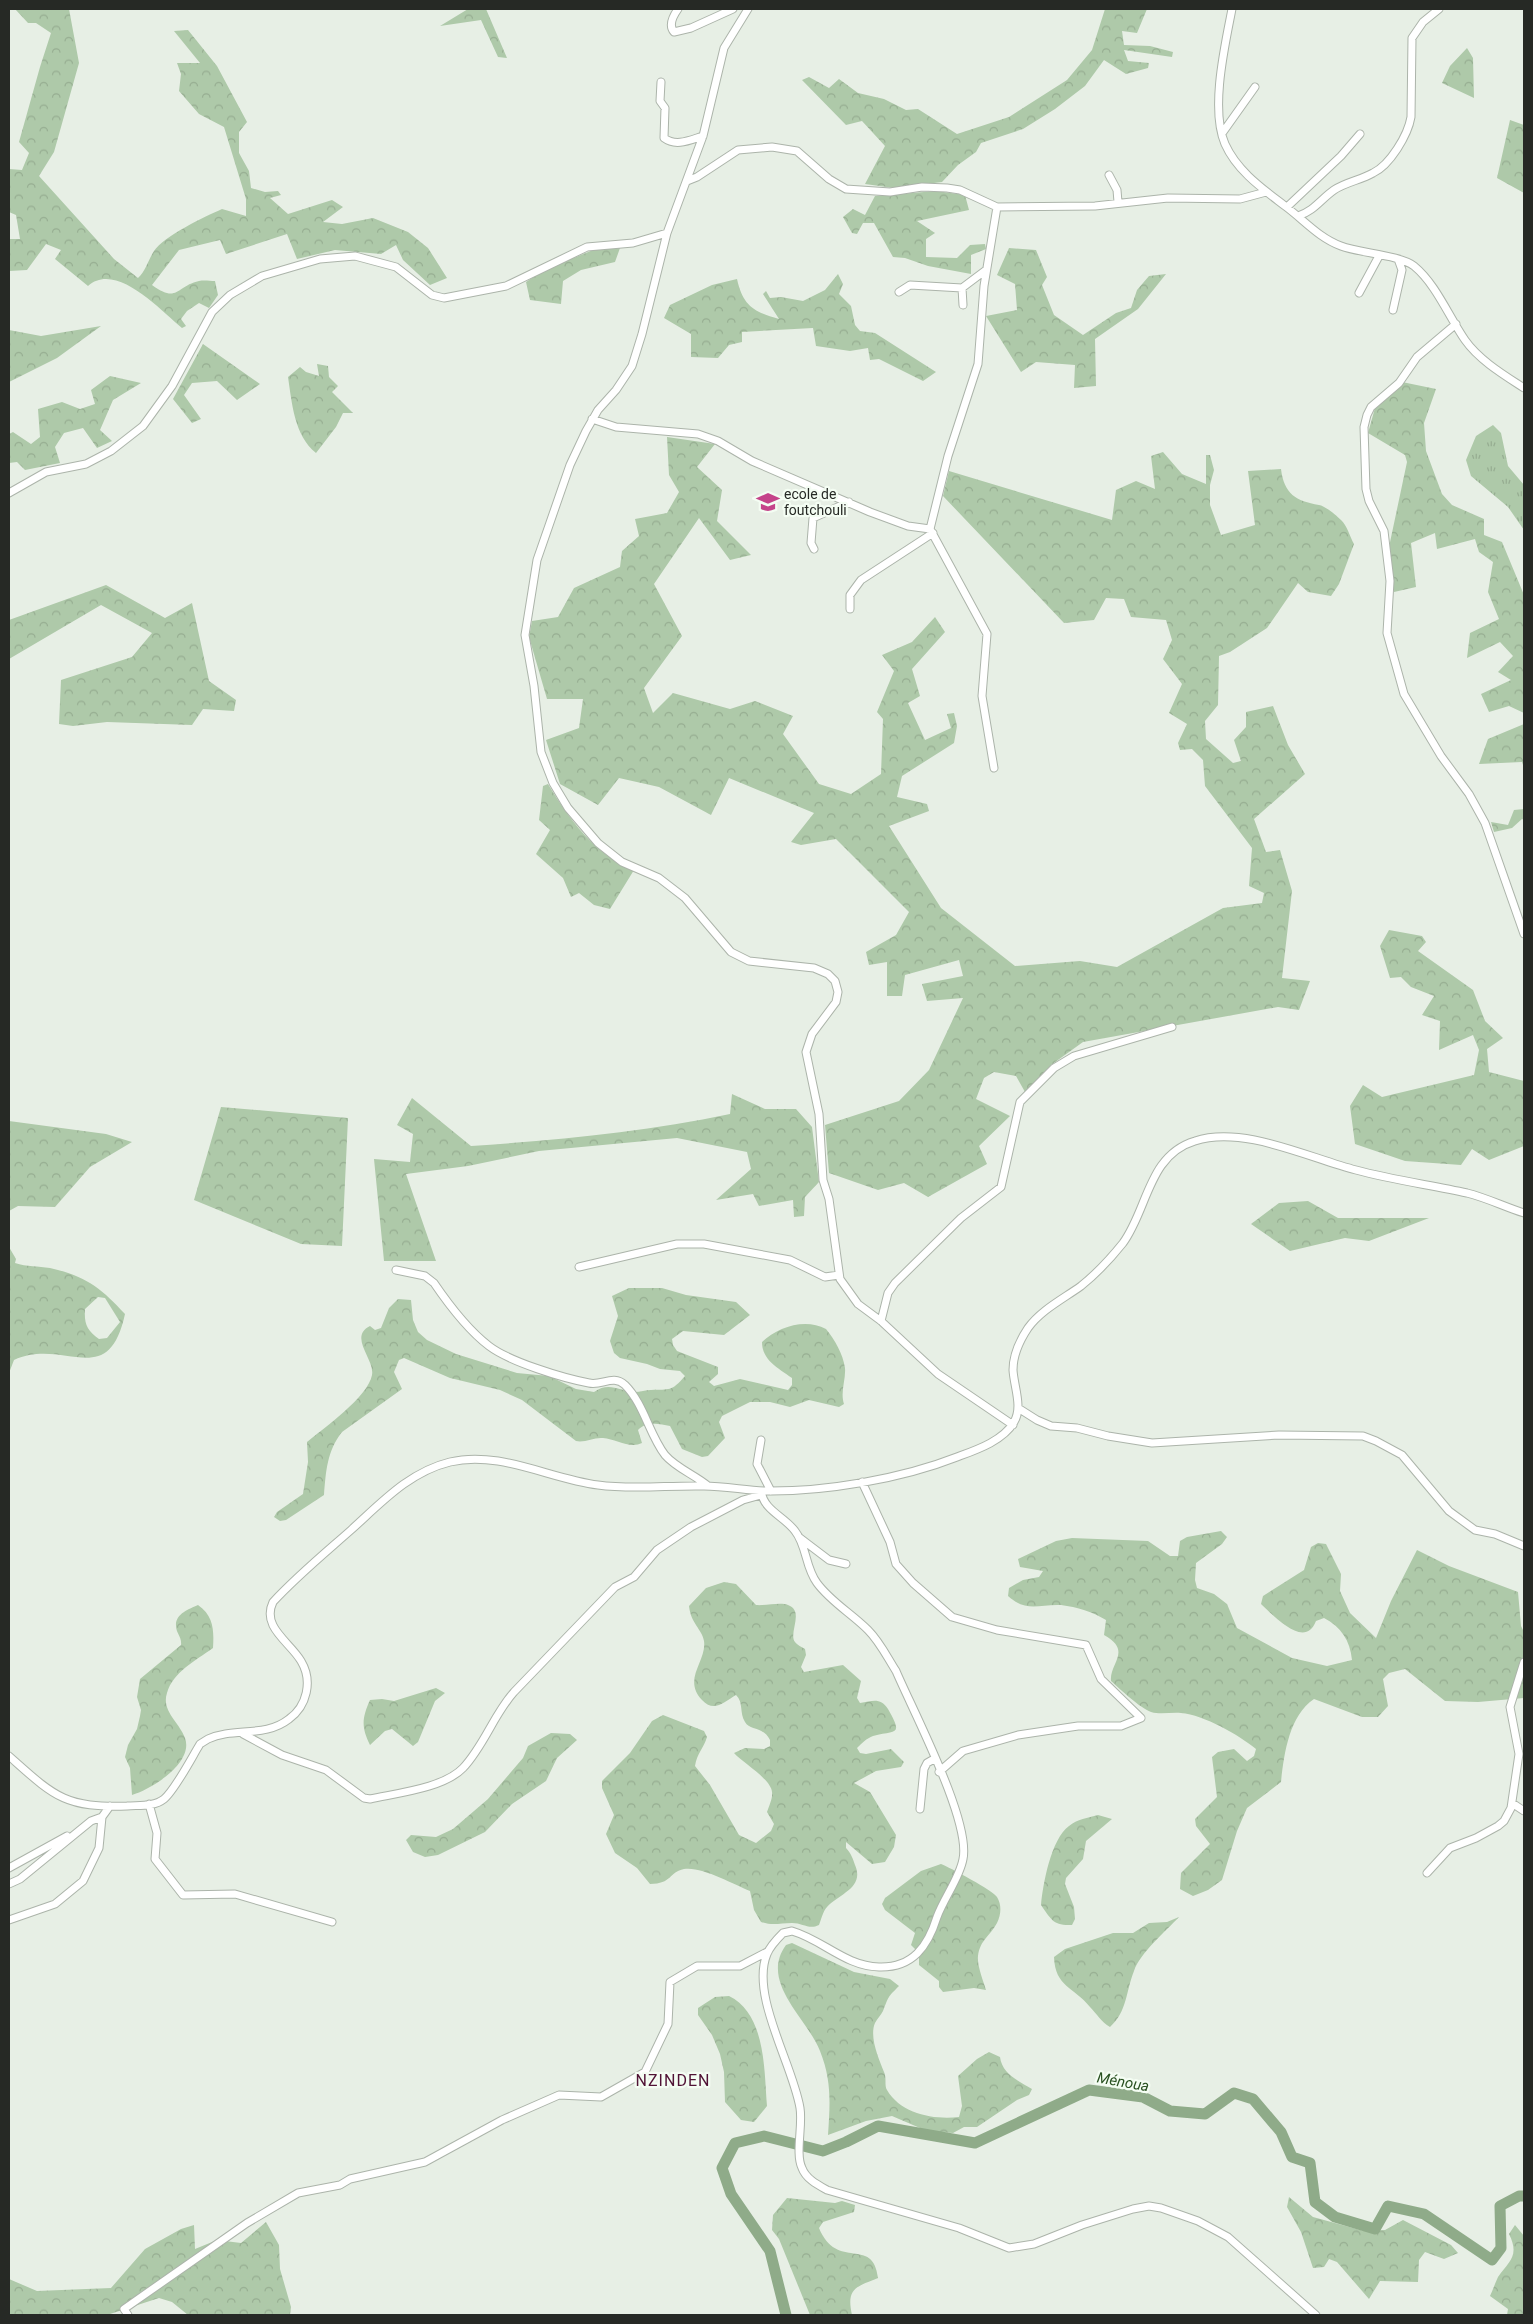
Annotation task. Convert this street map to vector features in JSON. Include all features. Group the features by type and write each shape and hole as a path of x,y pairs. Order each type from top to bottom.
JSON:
{"street":[{"path":"678,9 672,18 674,32 691,28 733,9"},
{"path":"748,9 724,48 703,136 667,233 642,334 632,366 592,420 570,465 541,545 534,572 527,616 526,647 534,686 541,752 551,779 568,808 598,843 622,862 659,878 685,898 731,952 749,960 814,968 828,974 835,981 838,992 836,1002 812,1034 806,1052 819,1114 823,1180 829,1199 839,1275 844,1287 858,1304 881,1321 938,1374 1013,1425"},
{"path":"1232,9 1221,73 1220,95 1225,143 1233,156 1266,192 1333,242 1379,256 1409,262 1418,270 1473,349 1524,388"},
{"path":"1298,216 1310,212 1335,189 1377,171 1399,146 1410,126 1412,38 1423,22 1439,9"},
{"path":"661,82 660,101 665,108 664,138 672,143 680,143 703,136"},
{"path":"1223,132 1255,87"},
{"path":"1287,207 1341,156 1360,134"},
{"path":"686,181 697,177 738,150 772,147 797,151 829,179 846,189 890,192 922,187 947,188 960,190 997,208 1064,208 1168,198 1240,199 1266,192"},
{"path":"1109,175 1117,190 1118,202"},
{"path":"994,768 982,696 987,634 931,531 948,456 978,364 986,270 997,208"},
{"path":"9,493 46,472 86,464 111,452 143,426 172,386 212,312 230,296 262,276 320,258 355,256 396,267 432,295 444,298 506,286 587,247 633,243 667,233"},
{"path":"1359,293 1379,256"},
{"path":"1393,310 1402,270 1398,259"},
{"path":"899,292 910,285 962,288 986,270"},
{"path":"962,288 964,305"},
{"path":"1456,324 1417,357 1399,383 1371,407 1364,427 1366,489 1369,501 1384,531 1390,581 1387,633 1404,694 1441,756 1468,794 1485,823 1524,934"},
{"path":"592,420 610,426 698,434 711,438 752,460 850,502 908,526 931,531"},
{"path":"814,549 811,543 813,518 850,502"},
{"path":"850,609 850,595 861,580 931,531"},
{"path":"881,1321 888,1293 895,1282 961,1218 1001,1187 1016,1115 1020,1102 1029,1092 1054,1068 1074,1056 1172,1027"},
{"path":"242,1734 282,1755 326,1770 364,1798 370,1799 433,1785 449,1778 463,1768 505,1702 615,1588 634,1577 657,1550 690,1527 761,1493 800,1490 900,1476 952,1459 1001,1437 1013,1425 1018,1408 1013,1364 1019,1343 1028,1328 1045,1311 1102,1267 1134,1226 1146,1192 1159,1170 1174,1152 1194,1141 1220,1137 1262,1142 1360,1171 1494,1200 1524,1213"},
{"path":"579,1266 677,1244 704,1244 790,1260 825,1276 839,1275"},
{"path":"396,1270 425,1276 434,1283 482,1340 498,1352 540,1369 581,1382 595,1384 611,1380 625,1385 639,1406 664,1453 672,1462 709,1486"},
{"path":"1018,1408 1051,1426 1077,1428 1108,1436 1152,1443 1279,1435 1363,1436 1387,1446 1402,1456 1449,1511 1475,1530 1495,1534 1524,1546"},
{"path":"761,1440 757,1464 771,1491"},
{"path":"9,1756 44,1787 60,1798 80,1804 110,1806 149,1804 158,1802 167,1795 203,1741 216,1736 242,1734 281,1726 301,1710 307,1682 303,1666 274,1628 270,1614 273,1602 392,1493 420,1473 450,1462 480,1460 509,1464 600,1486 709,1486 761,1493"},
{"path":"862,1482 890,1542 896,1564 913,1583 952,1617 997,1630 1086,1645 1101,1679 1141,1718 1121,1726 1078,1726 1018,1735 963,1751 940,1772"},
{"path":"761,1493 770,1510 792,1527 800,1537 829,1560 846,1564"},
{"path":"128,2315 124,2309 248,2223 298,2192 340,2185 350,2179 425,2162 502,2120 559,2095 601,2097 645,2072 668,2024 670,1982 697,1966 740,1966 767,1952 786,1931 798,1933 855,1962 879,1967 904,1962 925,1947 946,1895 962,1865 963,1835 955,1807 896,1671 869,1631 834,1603 816,1582 812,1576 800,1537"},
{"path":"1427,1873 1450,1848 1476,1838 1504,1821 1512,1803 1519,1754 1510,1707 1524,1662"},
{"path":"920,1809 924,1769 927,1763 934,1758"},
{"path":"1512,1803 1524,1811"},
{"path":"149,1804 157,1833 155,1859 183,1895 235,1894 332,1922"},
{"path":"9,1920 55,1904 83,1881 99,1848 102,1817 110,1806"},
{"path":"9,1884 20,1879 91,1821 102,1817"},
{"path":"9,1868 89,1824"},
{"path":"767,1952 763,1973 769,2010 797,2090 802,2126 800,2161 802,2170 812,2181 845,2196 959,2228 1009,2248 1034,2244 1133,2208 1149,2206 1161,2208 1198,2221 1228,2237 1316,2315"}],"green space":[{"path":"15,9 69,9 79,63 54,152 39,176 114,259 138,278 159,245 185,227 222,209 246,216 246,199 224,127 199,114 179,91 181,74 177,63 200,63 174,31 188,30 217,66 247,122 239,132 239,153 249,171 251,188 265,192 278,191 281,195 270,198 288,214 332,200 343,207 323,222 342,224 373,218 408,232 428,248 447,278 430,285 403,260 396,245 381,254 335,250 297,259 287,234 226,254 220,240 179,250 152,285 167,293 172,293 191,283 215,281 218,295 209,308 199,303 187,311 181,319 186,326 182,328 150,300 124,284 111,279 99,280 88,286 55,259 61,250 46,244 27,270 9,271 9,239 20,239 16,215 9,212 9,169 22,170 29,153 19,142 51,33 36,23 28,23"},
{"path":"468,9 486,9 507,58 498,57 481,20 440,26"},
{"path":"1105,9 1147,9 1137,33 1122,31 1124,45 1150,46 1173,52 1172,57 1124,50 1128,61 1149,63 1148,68 1126,74 1104,60 1085,86 1055,109 1023,129 981,143 976,152 958,165 942,182 894,188 865,184 885,146 862,121 846,125 802,80 809,77 829,88 839,79 858,93 884,99 906,110 918,109 957,134 1009,117 1067,80 1092,50"},
{"path":"1467,48 1473,58 1474,98 1442,83 1450,66"},
{"path":"1510,120 1524,125 1524,193 1497,178"},
{"path":"936,191 965,195 969,210 917,221 935,233 926,239 926,257 957,258 970,245 985,244 986,249 971,255 971,274 928,266 905,258 893,257 874,223 863,223 857,234 852,233 843,217 853,209 865,215 875,196"},
{"path":"620,248 615,262 581,270 563,281 561,304 530,300 526,282 542,271 593,250"},
{"path":"1009,248 1036,250 1047,277 1042,285 1054,315 1083,335 1116,313 1131,308 1137,290 1149,276 1166,274 1138,309 1095,339 1096,386 1074,388 1075,365 1036,362 1021,372 986,316 1017,310 1015,284 997,275"},
{"path":"838,274 843,284 839,294 851,306 855,325 860,331 875,333 936,372 923,381 879,359 870,360 868,348 850,351 816,346 813,328 742,332 742,342 729,345 718,358 691,357 691,334 664,318 670,305 712,285 737,279 746,302 763,314 779,319 763,294 766,291 770,298 781,297 803,301 825,290"},
{"path":"101,326 57,358 9,382 9,330 41,336"},
{"path":"203,344 260,384 237,400 217,381 192,383 184,395 201,419 192,423 173,399"},
{"path":"317,364 328,366 329,377 338,386 332,392 353,413 343,413 336,427 316,453 303,437 295,418 288,377 300,367 306,372 319,376"},
{"path":"110,376 141,383 113,400 100,430 112,441 97,448 83,428 64,433 55,447 60,463 25,470 17,462 9,463 9,434 13,432 31,444 40,437 38,409 62,402 80,409 95,404 91,390"},
{"path":"1402,382 1436,389 1424,423 1426,451 1442,494 1452,505 1484,519 1484,535 1502,542 1524,595 1524,713 1509,706 1489,712 1481,694 1511,680 1498,672 1513,656 1500,642 1467,658 1470,633 1499,619 1488,592 1493,562 1479,552 1475,539 1437,549 1435,533 1411,543 1416,587 1394,592 1389,547 1407,462 1405,455 1368,433 1375,408"},
{"path":"1493,425 1501,433 1508,466 1524,485 1524,530 1508,507 1471,476 1466,460 1476,436"},
{"path":"667,437 715,444 697,467 722,490 717,521 751,555 730,560 699,518 654,584 682,636 644,688 653,713 673,693 730,709 755,701 793,716 783,734 819,784 851,794 881,774 883,719 877,712 894,671 882,655 912,642 935,617 945,632 912,669 920,696 908,703 925,740 951,728 947,714 954,713 957,726 954,743 902,776 897,797 927,804 929,811 889,826 941,908 1015,966 1080,961 1117,967 1223,908 1262,903 1264,893 1249,886 1252,848 1205,786 1203,760 1192,749 1180,750 1178,743 1187,724 1169,713 1182,684 1163,659 1172,640 1166,620 1131,617 1124,599 1106,598 1094,620 1064,623 943,496 949,471 1112,520 1116,490 1136,481 1155,489 1151,456 1163,452 1182,474 1206,484 1206,455 1210,455 1214,470 1210,485 1210,505 1221,535 1255,525 1248,471 1281,469 1285,485 1292,495 1324,507 1339,518 1345,525 1354,544 1339,584 1331,596 1308,592 1298,583 1267,628 1230,652 1219,656 1218,705 1205,721 1206,739 1233,763 1241,761 1234,740 1246,727 1246,712 1273,706 1288,745 1305,774 1254,819 1266,852 1280,850 1292,891 1282,978 1310,981 1299,1010 1278,1007 1083,1042 1051,1065 1025,1092 1016,1076 994,1072 984,1078 976,1099 1010,1116 979,1146 987,1164 928,1197 904,1183 878,1190 829,1173 825,1125 899,1101 929,1070 963,998 927,1001 922,984 963,976 959,960 905,975 902,996 887,996 887,962 869,965 866,952 896,935 909,912 836,839 801,845 791,842 814,813 729,778 711,815 659,787 619,778 598,805 560,784 546,740 579,728 583,699 547,699 529,637 532,621 558,617 574,588 620,567 622,551 639,536 635,519 667,513 679,492 669,475"},
{"path":"106,585 165,618 192,603 209,681 236,700 234,711 203,709 192,725 107,722 73,726 59,724 61,680 132,657 152,633 101,605 9,659 9,620"},
{"path":"1524,724 1524,768 1522,762 1479,764 1488,739"},
{"path":"548,784 574,823 595,845 607,855 634,870 610,909 594,905 579,893 571,897 563,878 536,854 550,830 539,820 543,786"},
{"path":"1524,809 1524,820 1522,819 1512,828 1494,832 1491,822 1508,825 1514,810"},
{"path":"1389,930 1422,936 1426,942 1418,951 1473,990 1485,1021 1503,1038 1487,1049 1489,1072 1524,1081 1524,1146 1489,1160 1472,1149 1461,1165 1405,1161 1355,1144 1350,1106 1363,1085 1382,1097 1474,1075 1479,1050 1473,1035 1439,1050 1440,1021 1422,1015 1434,996 1411,987 1401,977 1390,978 1380,946"},
{"path":"732,1094 765,1109 796,1109 812,1127 819,1182 805,1197 804,1216 794,1217 793,1200 759,1206 753,1194 716,1200 751,1169 747,1152 677,1138 539,1151 468,1166 406,1174 436,1261 384,1261 374,1159 410,1162 413,1134 397,1125 412,1098 471,1146 602,1134 666,1126 730,1114"},
{"path":"221,1107 348,1118 342,1246 301,1244 194,1200"},
{"path":"9,1121 106,1134 132,1142 90,1167 55,1207 18,1206 9,1211"},
{"path":"1308,1201 1338,1218 1429,1218 1369,1241 1345,1238 1290,1251 1251,1224 1279,1203"},
{"path":"9,1247 16,1259 15,1263 63,1271 83,1279 100,1290 125,1314 117,1337 108,1351 96,1357 82,1358 50,1354 32,1355 14,1360 9,1373","holes":["98,1297 105,1298 120,1322 107,1338 99,1339 87,1326 85,1309"]},
{"path":"629,1288 662,1288 686,1295 736,1302 750,1315 724,1335 683,1331 672,1339 677,1351 718,1367 718,1374 709,1382 714,1386 740,1379 788,1390 792,1385 792,1378 768,1359 762,1342 784,1328 801,1324 809,1324 826,1329 838,1347 844,1363 844,1404 839,1407 809,1400 790,1407 770,1402 750,1402 722,1416 719,1422 725,1438 708,1456 702,1457 682,1449 670,1426 645,1425 638,1430 642,1443 637,1445 603,1438 576,1441 522,1400 500,1390 450,1378 404,1358 399,1360 394,1372 402,1389 342,1432 337,1439 328,1462 324,1495 286,1520 280,1521 274,1517 277,1512 303,1494 308,1462 307,1442 344,1412 363,1393 369,1384 372,1369 361,1336 370,1326 375,1330 381,1328 389,1308 398,1299 411,1300 413,1320 418,1332 427,1340 456,1354 517,1373 549,1376 576,1389 594,1392 604,1387 635,1392 670,1389 685,1376 680,1371 660,1369 620,1358 614,1353 610,1341 618,1316 612,1296"},
{"path":"1221,1531 1227,1537 1222,1544 1196,1563 1195,1580 1197,1588 1214,1594 1227,1604 1237,1628 1292,1658 1327,1666 1352,1660 1347,1640 1340,1630 1324,1618 1316,1621 1311,1629 1305,1632 1297,1632 1281,1622 1261,1604 1263,1596 1304,1570 1311,1547 1318,1543 1326,1544 1341,1574 1340,1591 1350,1613 1376,1638 1391,1601 1417,1550 1449,1566 1518,1592 1521,1626 1524,1632 1524,1698 1478,1702 1445,1701 1405,1669 1389,1673 1383,1679 1388,1706 1378,1717 1362,1717 1314,1699 1306,1706 1293,1725 1286,1748 1281,1782 1247,1808 1237,1831 1222,1880 1208,1890 1193,1896 1180,1889 1181,1873 1210,1844 1196,1826 1195,1819 1217,1797 1212,1757 1218,1752 1234,1749 1247,1761 1254,1756 1256,1749 1231,1732 1200,1718 1181,1713 1151,1712 1141,1707 1111,1681 1118,1652 1117,1646 1113,1641 1104,1635 1106,1620 1090,1612 1067,1606 1027,1606 1008,1596 1009,1588 1023,1580 1039,1577 1043,1571 1020,1567 1018,1559 1056,1541 1072,1538 1148,1541 1170,1556 1178,1556 1180,1541 1187,1537"},
{"path":"724,1582 736,1584 756,1605 781,1604 793,1608 796,1617 793,1638 796,1643 805,1649 806,1655 801,1667 804,1672 843,1665 861,1681 857,1698 860,1703 879,1701 888,1709 896,1724 895,1731 871,1737 857,1748 860,1753 866,1754 891,1749 904,1762 901,1767 876,1771 854,1783 870,1792 896,1835 894,1847 885,1862 872,1864 846,1842 846,1848 851,1854 855,1865 857,1879 849,1890 827,1907 819,1925 809,1927 796,1923 773,1924 761,1922 754,1910 750,1891 699,1870 684,1869 662,1882 650,1884 637,1868 615,1853 606,1834 614,1815 602,1788 602,1781 630,1753 652,1721 663,1715 704,1731 707,1737 695,1766 710,1785 739,1835 756,1843 771,1831 774,1824 767,1812 772,1797 770,1787 762,1777 734,1753 745,1748 764,1749 770,1746 770,1740 764,1733 747,1725 742,1715 740,1701 736,1695 719,1705 711,1706 702,1700 696,1692 694,1685 704,1648 704,1641 692,1617 689,1606 706,1588"},
{"path":"198,1605 207,1614 212,1624 213,1648 179,1673 170,1686 166,1699 169,1711 185,1738 186,1747 183,1757 169,1774 160,1781 132,1795 130,1768 125,1757 128,1745 137,1729 140,1716 141,1710 137,1697 140,1679 181,1645 176,1622 183,1612"},
{"path":"436,1688 445,1693 435,1701 418,1742 413,1746 392,1729 385,1731 370,1745 365,1733 364,1722 365,1712 370,1700 394,1701"},
{"path":"551,1733 570,1734 577,1740 557,1758 546,1781 512,1804 485,1832 438,1855 425,1857 413,1852 406,1840 411,1835 436,1837 453,1829 488,1799 523,1758 528,1746"},
{"path":"1098,1815 1112,1819 1086,1841 1083,1859 1066,1878 1065,1884 1074,1907 1075,1919 1072,1925 1056,1923 1041,1905 1046,1874 1053,1851 1057,1841 1069,1826 1079,1820"},
{"path":"941,1864 988,1890 999,1900 1000,1913 998,1920 983,1942 978,1956 979,1969 986,1990 974,1988 943,1992 939,1987 939,1981 919,1965 919,1953 911,1945 915,1933 885,1910 882,1904 885,1898 921,1871"},
{"path":"1179,1917 1147,1950 1137,1964 1120,2015 1110,2027 1084,2000 1066,1986 1058,1975 1054,1957 1065,1949 1113,1933 1133,1933 1149,1923 1167,1922"},
{"path":"792,1943 854,1972 890,1979 899,1986 889,1997 875,2023 873,2035 875,2048 885,2074 886,2088 901,2105 919,2114 949,2118 959,2117 962,2106 958,2076 977,2059 989,2052 1000,2057 1004,2068 1012,2076 1032,2089 1029,2095 1017,2100 977,2127 964,2127 953,2133 927,2131 892,2116 866,2121 828,2135 829,2093 824,2062 814,2038 788,2000 781,1986 778,1973 779,1959 786,1945"},
{"path":"729,1996 741,2004 750,2016 761,2044 767,2106 754,2122 741,2120 725,2102 724,2072 720,2054 712,2035 698,2015 698,2008 715,1997"},
{"path":"1289,2197 1313,2217 1364,2231 1385,2230 1403,2220 1451,2245 1458,2253 1444,2259 1425,2252 1419,2260 1418,2282 1380,2281 1369,2299 1337,2262 1329,2259 1324,2267 1313,2268 1301,2232 1287,2207"},
{"path":"787,2198 835,2203 842,2201 855,2205 854,2212 823,2222 819,2228 826,2241 835,2248 844,2252 862,2255 869,2258 875,2265 878,2278 854,2290 852,2294 850,2306 852,2315 810,2315 779,2239 772,2230 773,2215"},
{"path":"266,2222 279,2245 280,2269 291,2307 290,2315 188,2315 172,2302 159,2298 107,2315 9,2315 9,2279 37,2291 111,2288 145,2249 181,2229 194,2225 195,2249 217,2240 241,2243"},
{"path":"1515,2225 1524,2236 1524,2315 1507,2315 1508,2309 1490,2296 1498,2277 1512,2258 1513,2248 1509,2234"}],"waterway":[{"name":"Ménoua","path":"786,2315 770,2251 731,2194 722,2168 735,2143 764,2136 823,2151 878,2126 975,2143 1089,2090 1143,2097 1170,2111 1205,2114 1234,2093 1253,2099 1281,2132 1292,2157 1310,2163 1315,2202 1335,2217 1375,2229 1388,2206 1424,2214 1492,2260 1501,2248 1500,2206 1519,2196 1524,2196"}],"place":[{"name":"ecole de foutchouli","path":"768,502"}],"district":[{"name":"NZINDEN","path":"673,2080"}]}
